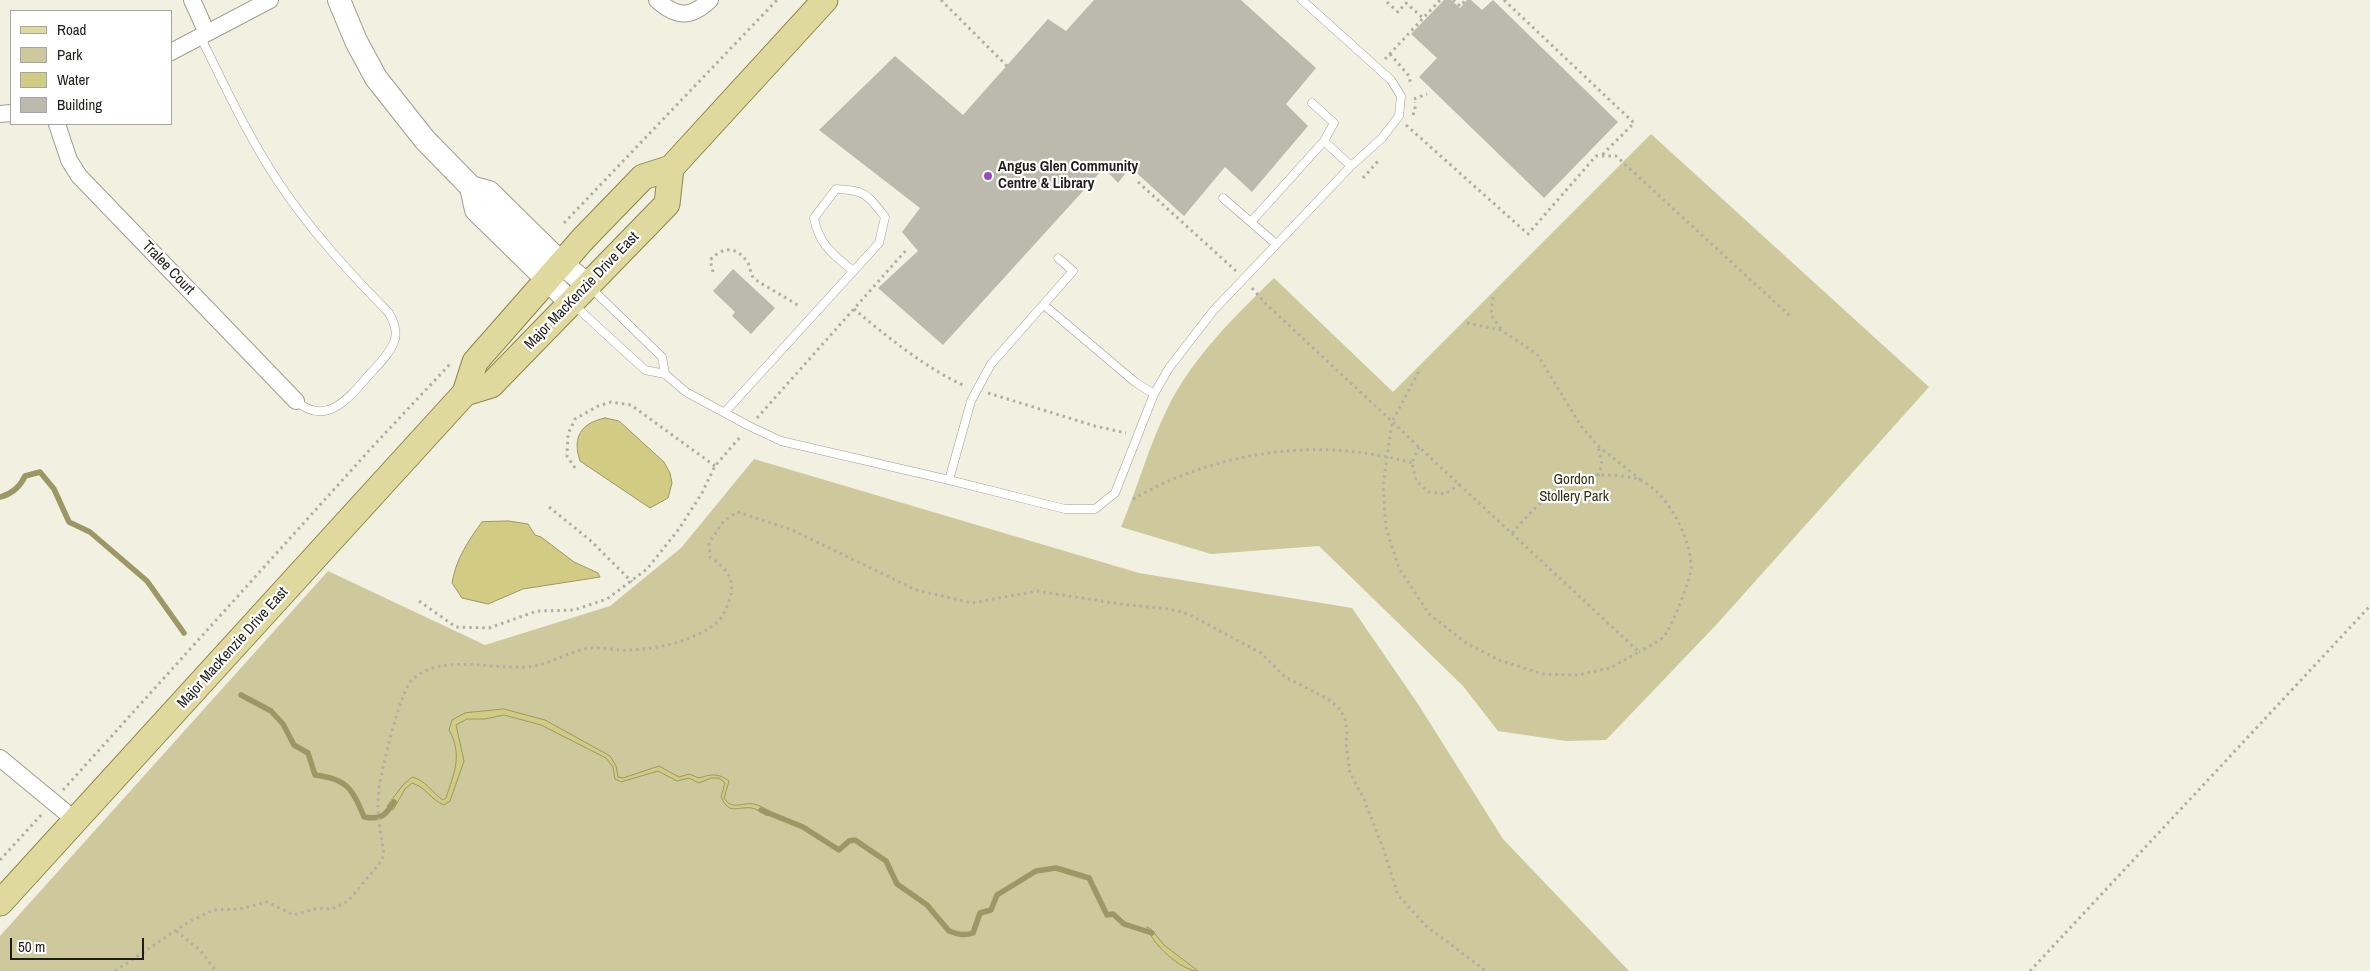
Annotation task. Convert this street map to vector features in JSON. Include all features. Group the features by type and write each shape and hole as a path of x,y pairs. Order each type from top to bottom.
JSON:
{"main road":[{"name":"Major MacKenzie Drive East","path":"0,903 465,393 475,362 583,239 644,177 671,168 825,0"},
{"name":"Major MacKenzie Drive East","path":"465,393 492,385 667,204 671,168"}],"street":[{"path":"192,0 204,35"},
{"path":"172,51 270,0"},
{"path":"339,0 356,41 376,78 425,140 471,187 489,192 554,272 571,303"},
{"path":"657,0 671,11 690,14 702,8 710,0"},
{"name":"Tralee Court","path":"57,125 70,160 79,176 296,401"},
{"path":"554,272 588,285"},
{"path":"0,758 75,820"}],"lane":[{"path":"571,303 645,370 665,374 686,392 781,441 1065,509 1095,509 1115,493 1154,394 1180,353 1213,311 1351,166 1382,138 1399,116 1401,96 1391,80 1376,69 1302,0"},
{"path":"204,35 240,116 278,182 324,243 389,313 394,322 394,342 389,351 347,400 335,408 325,411 312,410 296,401"},
{"path":"1251,222 1324,141 1334,123 1312,103"},
{"path":"1324,141 1351,166"},
{"path":"725,412 853,272 879,243 885,217 870,198 857,190 836,189 814,218 817,234 829,251 853,272"},
{"path":"1223,198 1276,244"},
{"path":"949,480 971,401 991,364 1073,271 1058,258"},
{"path":"588,285 604,298 662,357 665,374"},
{"path":"1044,305 1135,382 1154,394"}],"path":[{"path":"564,223 777,0"},
{"path":"941,0 1007,66"},
{"path":"1376,69 1440,0"},
{"path":"1453,0 1460,6 1466,0"},
{"path":"1504,0 1634,123 1602,156"},
{"path":"1387,2 1398,12 1406,3 1423,18"},
{"path":"1414,99 1427,94"},
{"path":"1399,116 1528,234 1596,156 1616,156 1791,316"},
{"path":"1138,182 1244,278 1265,303 1639,652"},
{"path":"419,601 456,627 489,628 537,611 574,610 590,605 607,599 632,582 647,569 679,529 702,494 716,466 749,426 908,248"},
{"path":"713,272 710,260 718,252 727,249 738,252 748,264 753,279 799,306"},
{"path":"1493,296 1491,315 1501,330"},
{"path":"1419,371 1392,422 1383,485 1386,528 1399,568 1429,614 1466,643 1499,660 1543,674 1577,676 1610,668 1664,635 1681,602 1691,568 1684,533 1667,502 1598,446 1581,426 1537,354 1501,330 1467,323"},
{"path":"0,860 374,444 455,359"},
{"path":"575,468 567,456 568,434 575,419 598,406 611,402 631,406 716,466"},
{"path":"1598,446 1602,464 1598,476"},
{"path":"1419,447 1412,464 1416,481 1429,492 1445,494 1460,484"},
{"path":"1133,499 1180,476 1250,455 1283,450 1326,449 1388,456 1412,464"},
{"path":"1512,534 1531,512 1558,489 1584,476 1611,475 1642,480"},
{"path":"549,508 591,541 632,582"},
{"path":"114,971 176,930 213,910 240,909 266,902 294,915 318,908 332,909 348,901 380,863 384,855 378,791 396,716 411,680 428,668 456,665 534,666 589,648 630,650 667,645 695,635 718,623 728,604 732,589 730,576 720,563 710,556 709,543 723,522 737,512 792,530 916,590 972,603 1037,591 1188,614 1261,653 1286,678 1328,699 1338,707 1344,718 1347,731 1346,743 1350,773 1364,799 1398,895 1426,926 1486,971"},
{"path":"2030,971 2370,606"},
{"path":"176,930 200,950 216,971"}],"green space":[{"name":"Gordon Stollery Park","path":"1651,134 1929,387 1717,624 1606,740 1566,741 1498,731 1463,686 1319,546 1211,554 1121,527 1155,436 1178,389 1202,354 1244,307 1274,278 1393,392"},
{"path":"754,459 1139,573 1352,608 1418,704 1503,839 1629,971 0,971 0,936 328,571 485,645 610,606 681,548"}],"water":[{"path":"605,418 619,421 664,462 670,473 672,483 668,498 650,508 580,461 577,445 580,432 590,423"},
{"path":"509,521 528,524 535,535 541,537 574,562 598,573 600,577 523,589 488,604 462,598 452,583 456,566 467,543 482,522"},
{"path":"504,709 545,720 610,756 616,766 618,777 623,778 659,766 679,777 689,774 699,778 718,775 729,781 724,798 727,802 734,805 754,804 770,811 767,816 752,808 734,809 727,806 721,797 725,783 719,778 711,778 699,783 689,778 677,781 658,771 621,782 615,779 613,767 606,758 541,725 504,715 485,719 467,719 456,725 464,761 450,801 444,805 439,803 421,787 412,783 405,789 393,810 387,806 403,785 412,777 421,781 443,800 446,798 456,764 456,748 449,730 452,720 465,713"},
{"path":"1147,927 1151,929 1164,945 1198,971 1183,966 1168,955 1154,941"}],"building":[{"name":"Angus Glen Community Centre & Library","path":"1094,0 1241,0 1316,68 1286,104 1308,126 1252,192 1225,167 1184,216 1130,167 1118,183 1104,168 943,345 878,288 918,251 902,232 920,208 819,130 895,56 963,115 1048,19 1066,31"},
{"path":"1444,0 1451,0 1460,8 1467,0 1471,0 1482,10 1493,0 1618,122 1544,198 1419,77 1437,58 1411,34"},
{"path":"733,269 775,308 751,334 732,316 735,312 713,291"}],"waterway":[{"path":"0,497 15,490 25,476 40,472 54,489 69,522 90,532 147,581 184,633"},
{"path":"241,695 271,711 283,724 294,745 308,753 315,775 334,779 347,787 356,799 364,817 375,818 382,816 394,802"},
{"path":"761,810 803,827 839,850 849,841 855,840 886,861 897,884 927,905 949,931 955,933 973,933 980,913 991,910 997,895 1036,871 1056,868 1089,878 1107,915 1113,914 1124,924 1152,933"}],"place":[{"name":"Angus Glen Community Centre & Library","path":"988,176"}]}
